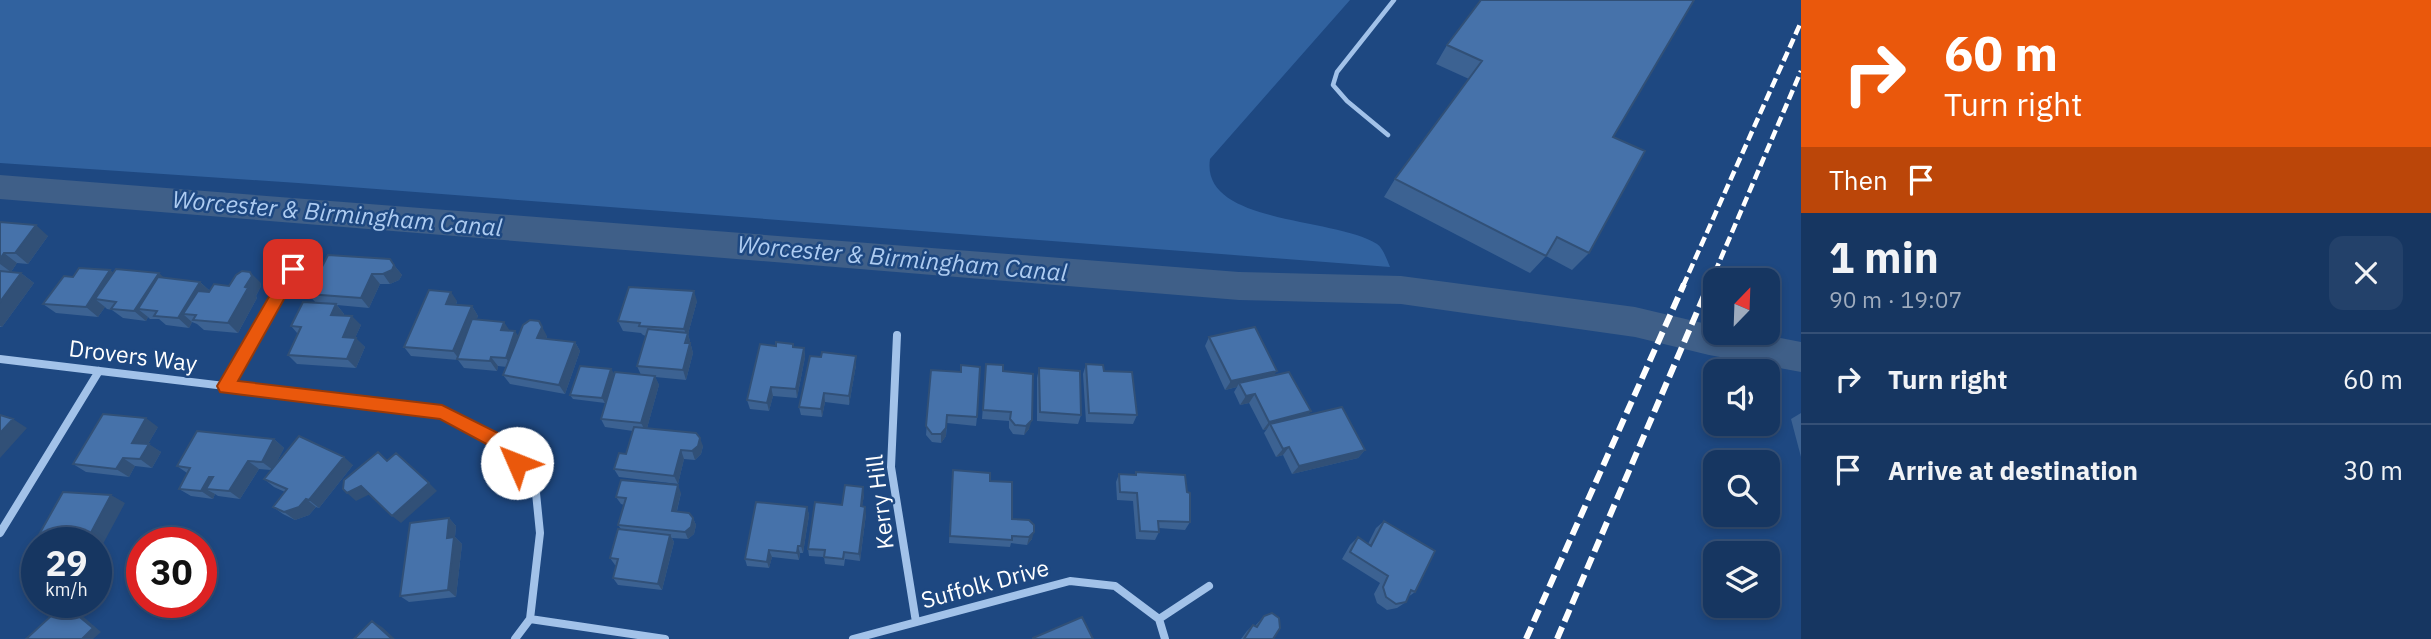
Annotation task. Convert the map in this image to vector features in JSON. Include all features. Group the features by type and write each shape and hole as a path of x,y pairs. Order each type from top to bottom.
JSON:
{"street":[{"name":"Kerry Hill","path":"897,335 891,467 916,622"},
{"name":"Drovers Way","path":"0,359 442,412 500,443 535,483 540,533 530,619"},
{"path":"0,533 99,371"},
{"name":"Suffolk Drive","path":"853,639 1070,580 1115,586 1159,619"},
{"path":"1166,639 1159,619 1209,586"},
{"path":"515,639 530,619 665,639"}],"lane":[{"path":"1388,135 1347,101 1333,85 1337,72 1394,0"},
{"path":"225,386 293,269"}],"shaded area":[{"path":"0,0 1350,0 1210,159 1213,180 1226,196 1248,208 1358,235 1377,244 1390,267 298,183 0,163"}],"building":[{"path":"1481,0 1694,0 1613,137 1645,151 1589,253 1557,237 1546,256 1395,179 1482,61 1447,45"},
{"path":"0,222 36,225 15,253 4,253 0,259"},
{"path":"328,255 390,259 394,265 392,270 383,274 372,274 361,298 308,294"},
{"path":"79,268 110,270 86,307 43,304 64,276 73,277"},
{"path":"116,269 159,273 134,311 111,309 116,302 95,299"},
{"path":"0,271 21,273 0,302"},
{"path":"242,271 250,272 252,276 228,323 193,320 196,315 183,314 198,291 209,292 214,284 229,286"},
{"path":"158,277 200,282 178,318 154,316 157,311 138,309"},
{"path":"629,287 694,291 684,329 639,326 640,323 618,321"},
{"path":"429,290 451,292 446,304 472,306 453,351 404,347"},
{"path":"303,302 336,304 331,315 352,316 343,337 356,338 347,359 288,355 301,327 291,326"},
{"path":"472,319 504,322 501,330 515,331 506,358 491,357 490,361 457,359"},
{"path":"530,320 539,321 542,327 537,338 575,342 559,385 503,375 523,325"},
{"path":"1255,327 1277,371 1231,381 1209,337"},
{"path":"648,329 688,333 685,343 690,343 683,370 637,366"},
{"path":"776,342 804,348 796,389 771,387 767,403 747,400 760,344 776,346"},
{"path":"822,352 856,356 849,396 824,393 821,409 799,407 810,356 821,357"},
{"path":"986,364 1003,365 1003,371 1033,374 1032,420 1026,426 1015,425 1010,419 1011,412 983,410"},
{"path":"1086,364 1103,365 1104,371 1132,372 1137,415 1089,413"},
{"path":"961,365 980,367 977,417 947,415 946,428 941,434 932,434 926,426 931,370 961,372"},
{"path":"580,366 611,369 602,398 570,395"},
{"path":"1039,368 1080,371 1081,415 1040,412"},
{"path":"615,372 655,376 641,423 601,419"},
{"path":"1289,372 1311,411 1269,422 1255,394 1246,396 1239,383"},
{"path":"1342,407 1365,450 1299,466 1289,447 1283,449 1270,424"},
{"path":"103,414 146,418 132,443 149,444 140,459 123,458 116,469 73,464"},
{"path":"0,415 13,419 0,433"},
{"path":"634,427 696,433 700,438 698,446 692,451 681,450 674,476 614,469 619,453 626,454"},
{"path":"197,431 274,439 262,462 248,461 229,491 206,489 213,477 209,477 201,491 179,489 190,468 177,466"},
{"path":"299,436 344,457 309,500 306,499 299,507 284,512 273,507 287,489 264,479"},
{"path":"378,452 387,461 396,453 429,483 392,516 361,486 347,493 343,489 344,480"},
{"path":"953,470 990,473 990,481 1012,482 1012,519 1029,520 1034,525 1034,532 1029,537 1012,536 1012,540 950,536"},
{"path":"1136,472 1185,475 1187,492 1190,493 1190,522 1158,521 1159,532 1140,531 1137,493 1120,492 1119,474 1136,475"},
{"path":"621,480 678,485 672,511 689,513 693,518 691,527 685,532 618,525 626,498 616,497"},
{"path":"845,485 863,487 861,506 865,507 859,554 844,552 843,559 824,557 825,550 808,549 815,502 842,505"},
{"path":"63,492 111,495 94,527 43,527"},
{"path":"756,502 807,507 801,546 798,546 797,553 769,550 767,562 745,559"},
{"path":"449,518 447,538 454,537 448,590 400,596 410,523"},
{"path":"1384,521 1435,551 1415,592 1411,590 1406,602 1396,604 1386,597 1383,587 1388,576 1350,552 1358,537 1371,546"},
{"path":"618,529 670,535 658,584 613,578 618,559 610,558"},
{"path":"1272,613 1279,618 1280,628 1273,639 1244,639 1253,625 1257,627 1264,616"},
{"path":"1082,617 1093,639 1033,639 1033,638"},
{"path":"49,618 81,618 93,628 82,639 26,639"},
{"path":"372,621 392,639 354,639"}],"waterway":[{"name":"Worcester & Birmingham Canal","path":"0,187 1239,286 1401,290 1635,322 1709,340 1801,357"}],"railway":[{"path":"1683,286 1801,22"},
{"path":"1717,268 1801,71"},
{"path":"1526,639 1684,284"},
{"path":"1557,639 1703,298"}],"route":[{"path":"293,269 225,386 442,412 500,443 517,463"}]}
